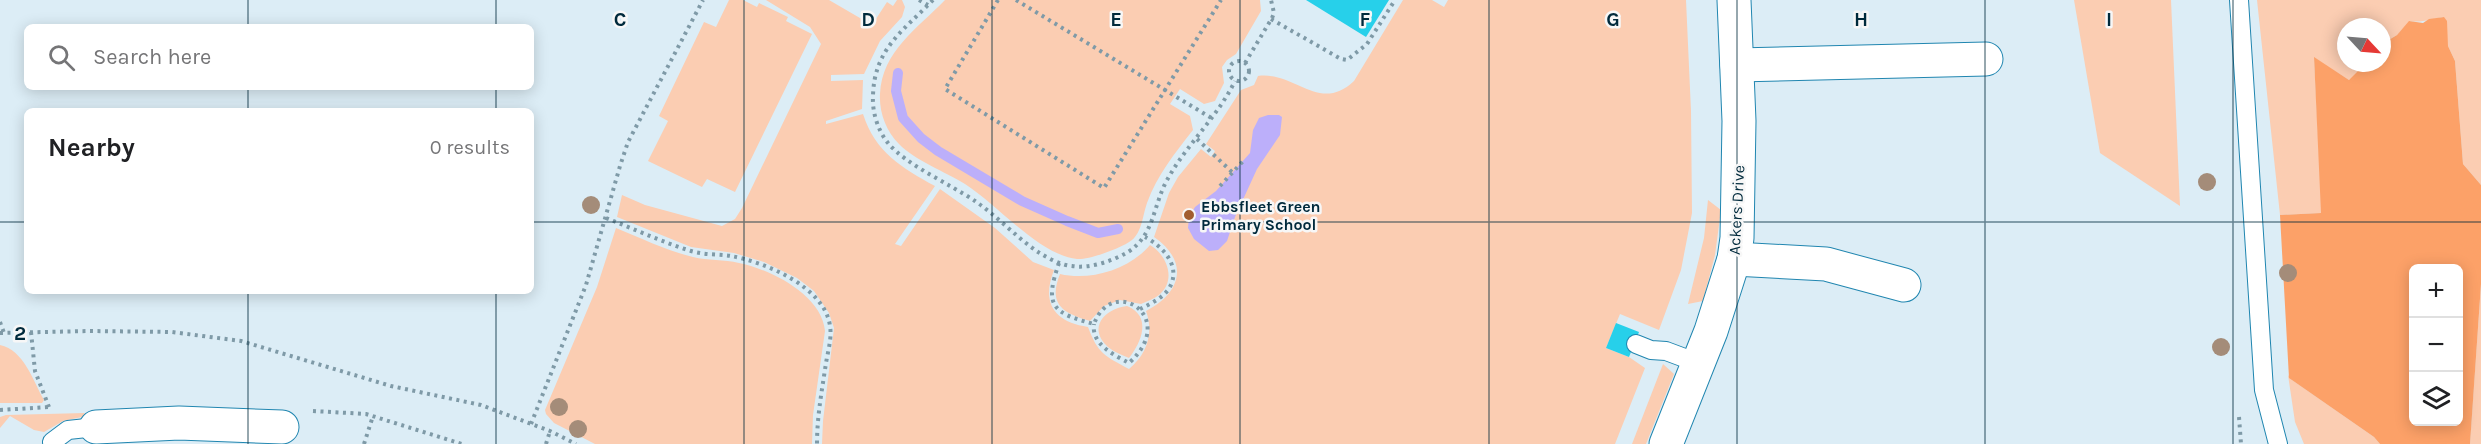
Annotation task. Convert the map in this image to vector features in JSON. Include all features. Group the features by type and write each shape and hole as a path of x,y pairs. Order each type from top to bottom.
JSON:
{"street":[{"name":"Ackers Drive","path":"1666,444 1698,363 1734,259 1737,238 1739,133 1734,0"},
{"path":"1737,65 1986,59"},
{"path":"1734,259 1826,264 1904,285"},
{"path":"96,427 178,433 292,419"}],"lane":[{"path":"2239,0 2265,390 2278,444"},
{"path":"1636,344 1651,350 1666,351 1698,363"},
{"path":"52,442 68,430 96,427"}],"path":[{"path":"531,424 583,295 628,142 703,0"},
{"path":"919,0 928,5"},
{"path":"933,0 894,38 883,52 877,66 872,99 881,131 888,143 902,156 976,202 1039,252 1059,263 1072,266 1093,266 1125,253 1145,237 1165,185 1176,165 1213,119 1235,81"},
{"path":"998,0 945,89 1100,187 1106,187 1221,0"},
{"path":"1016,0 1213,119"},
{"path":"1245,63 1274,13 1271,0"},
{"path":"1271,19 1347,60 1367,44 1395,0"},
{"path":"1235,62 1245,63 1250,71 1248,78 1242,82 1235,81 1228,73 1230,66 1235,62"},
{"path":"1197,140 1233,173"},
{"path":"1220,186 1245,159"},
{"path":"606,218 689,250 752,261 785,275 812,294 830,327 818,417 817,444"},
{"path":"1140,309 1156,300 1167,290 1172,276 1171,263 1167,254 1156,243 1145,237"},
{"path":"1059,263 1052,288 1055,306 1069,318 1094,324"},
{"path":"1126,302 1136,304 1140,309 1146,320 1147,332 1140,349 1129,363 1104,347 1095,336 1094,324 1100,313 1113,304 1126,302"},
{"path":"0,322 2,333 176,332 241,341 391,386 471,402 550,431 576,444"},
{"path":"31,332 35,370 49,407"},
{"path":"292,419 359,412 462,444"},
{"path":"364,444 373,416"},
{"path":"546,444 550,431"}],"shaded area":[{"path":"729,0 743,0 757,7 759,3 788,17 786,21 812,34 735,192 707,179 702,187 648,161 668,121 659,116 704,22 716,27"},
{"name":"Ebbsfleet Green Primary School","path":"766,0 829,0 872,25 887,2 893,6 897,0 902,0 905,7 902,17 880,41 864,74 831,75 831,81 863,80 862,109 826,121 826,124 863,114 875,139 891,158 935,186 895,244 901,246 940,189 995,228 1033,262 1054,270 1049,292 1053,309 1067,321 1088,327 1099,349 1129,369 1140,357 1147,343 1149,327 1146,311 1167,295 1177,277 1177,267 1173,257 1154,237 1169,193 1178,177 1201,149 1211,157 1215,151 1206,144 1241,90 1254,85 1258,76 1284,79 1318,93 1341,90 1354,81 1403,0 1432,0 1444,7 1448,0 1686,0 1691,111 1692,213 1681,270 1659,330 1620,314 1606,348 1629,357 1645,368 1615,444 822,444 834,328 829,313 814,291 797,278 764,262 734,253 691,247 617,217 622,195 645,205 722,226 735,219 821,44 810,27"},
{"path":"945,0 1260,0 1261,11 1236,54 1222,67 1224,83 1215,101 1204,104 1180,89 1170,104 1190,116 1193,130 1156,183 1135,237 1113,250 1089,258 1077,259 1048,249 965,184 905,150 894,139 887,127 881,108 880,94 887,65 903,41"},
{"path":"2074,0 2171,0 2180,206 2100,153"},
{"path":"2257,0 2481,0 2481,185 2463,164 2455,61 2448,46 2443,17 2410,21 2391,39 2391,18 2337,18 2337,72 2366,72 2349,80 2314,58 2322,213 2280,215"},
{"path":"2444,17 2447,21 2448,46 2455,61 2463,164 2481,185 2481,284 2470,444 2380,444 2374,437 2289,378 2280,215 2321,213 2314,57 2349,80 2357,72 2391,72 2391,39 2409,21 2423,23 2429,19"},
{"path":"1268,115 1282,117 1280,135 1257,169 1235,217 1227,241 1218,250 1209,251 1194,239 1188,228 1189,217 1195,207 1216,191 1250,153 1253,130 1259,118"},
{"path":"1708,200 1721,210 1715,255 1703,301 1688,304 1704,238"},
{"path":"616,228 683,254 733,262 765,271 805,295 815,306 822,318 825,331 813,415 812,444 595,444 554,423 545,410 597,287"},
{"path":"1150,245 1165,261 1169,275 1164,289 1157,296 1141,304 1120,300 1104,306 1090,321 1065,311 1060,306 1056,293 1060,274 1084,276 1108,271 1131,261"},
{"path":"2481,284 2481,444 2470,444 2471,428"},
{"path":"1127,306 1135,310 1142,323 1141,337 1129,358 1108,347 1099,333 1101,320 1105,315"},
{"path":"0,345 8,348 22,360 44,400 42,403 0,403"},
{"path":"1663,364 1674,374 1646,444 1632,444"},
{"path":"2288,375 2374,437 2380,444 2304,444 2295,422"},
{"path":"85,413 82,417 63,421 44,432 34,430 10,416 0,428 0,417 6,415"}],"building":[{"path":"1306,0 1389,0 1366,37"},
{"path":"1616,323 1639,332 1629,357 1606,348"}],"waterway":[{"path":"898,73 896,91 903,118 921,138 938,151 1022,201 1067,221 1098,233 1118,229"}],"place":[{"name":"Ebbsfleet Green Primary School","path":"1189,215"}]}
